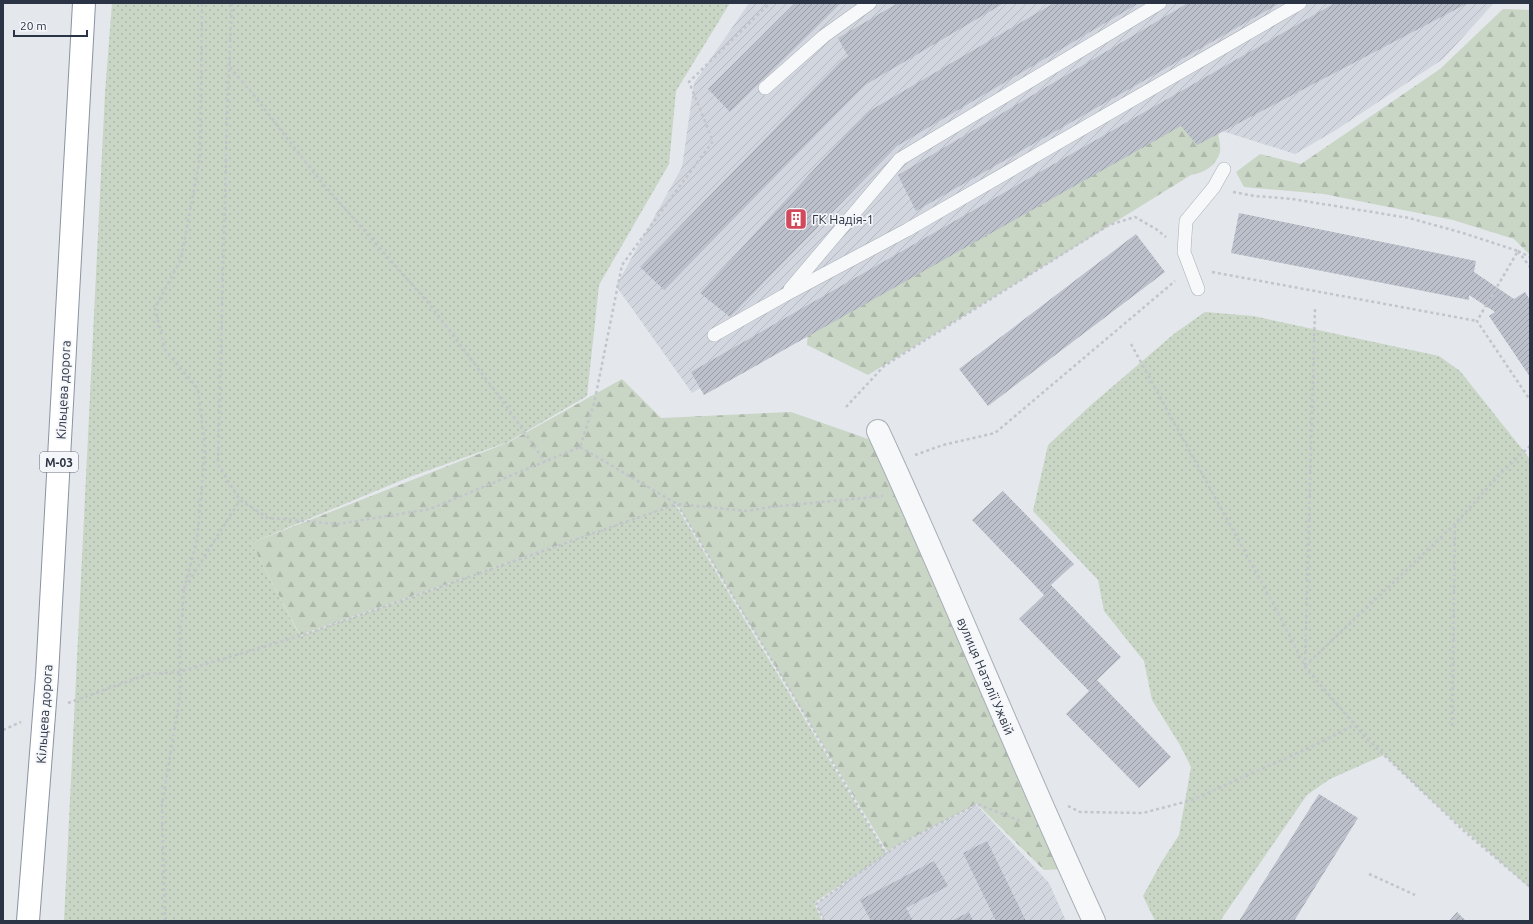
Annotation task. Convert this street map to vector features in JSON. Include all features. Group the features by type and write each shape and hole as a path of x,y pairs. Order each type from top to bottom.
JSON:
{"highway":[{"name":"Кільцева дорога","path":"28,921 45,710 84,3"}],"street":[{"name":"вулиця Наталії Ужвій","path":"878,431 907,494 1052,829 1094,921"}],"lane":[{"path":"765,88 824,36 870,3"},
{"path":"785,295 900,159 1160,3"},
{"path":"714,335 785,295 907,230 1300,3"},
{"path":"1198,289 1184,252 1186,221 1214,188 1224,169"}],"path":[{"path":"165,921 162,805 180,696 180,627 182,620 184,589 197,542 205,449 198,389 166,350 155,308 181,258 200,158 202,3"},
{"path":"232,3 218,465 240,500 268,518 338,524 430,509 580,447 594,404 622,265 713,141 689,82 770,3"},
{"path":"229,66 256,98 318,178 431,306 507,407 545,462"},
{"path":"1224,169 1228,190 1255,196 1292,199 1409,218 1463,233 1518,251 1530,257"},
{"path":"846,407 884,366 1109,225 1135,217 1156,229 1184,252"},
{"path":"1518,251 1530,267"},
{"path":"1477,321 1518,251"},
{"path":"916,454 943,445 994,433 1190,268 1477,321 1530,400"},
{"path":"1305,667 1315,308"},
{"path":"1131,344 1275,607 1305,667 1354,725 1444,812 1530,887"},
{"path":"1305,667 1455,524 1500,474 1530,446"},
{"path":"580,447 677,504 747,511 771,507 907,494"},
{"path":"184,589 240,500"},
{"path":"45,710 148,674 179,672 300,636 677,504"},
{"path":"677,504 793,695 886,854"},
{"path":"1452,726 1455,524"},
{"path":"1064,804 1080,812 1143,813 1192,800 1313,746 1354,725"},
{"path":"824,921 816,904 898,845 977,804 1027,824 1052,829"},
{"path":"1369,874 1415,895"}],"shaded area":[{"path":"749,3 1494,3 1443,59 1336,130 1295,154 1178,117 692,393 616,286 682,167 694,83"},
{"path":"977,805 1049,883 1066,921 824,921 816,904 888,851"}],"green space":[{"path":"112,3 730,3 676,91 669,164 599,285 587,396 508,442 407,478 251,543 300,636 675,504 886,854 814,903 822,921 64,921 105,93"},
{"path":"1503,9 1530,10 1530,255 1514,239 1453,220 1324,194 1244,187 1236,172 1260,154 1301,164 1440,69"},
{"path":"1179,117 1218,133 1220,152 1216,161 1205,171 1191,175 868,375 807,345 808,329"},
{"path":"1205,312 1253,316 1439,356 1460,371 1530,459 1530,888 1444,812 1384,755 1330,779 1307,795 1220,921 1155,921 1143,896 1161,863 1179,835 1191,767 1180,745 1152,700 1144,661 1104,611 1098,580 1033,511 1048,445 1091,405 1175,333"},
{"path":"622,379 661,418 791,412 871,440 1067,869 1044,870 977,804 887,851 677,504 300,635 251,543 509,442"}],"building":[{"path":"795,3 841,3 730,112 708,89"},
{"path":"898,3 1004,3 865,85 664,290 640,267 841,61 848,56 838,38"},
{"name":"ГК Надія-1","path":"1054,3 1139,3 897,146 730,317 700,293 866,113"},
{"path":"1188,3 1280,3 916,211 898,175"},
{"path":"1335,3 1468,3 1197,145 1181,126 704,395 691,372"},
{"path":"1239,213 1476,261 1474,272 1514,299 1525,292 1530,300 1530,377 1489,316 1495,312 1469,295 1469,300 1231,253"},
{"path":"1136,234 1165,272 988,406 959,369"},
{"path":"1003,491 1074,564 1051,585 1121,657 1097,680 1171,757 1139,788 1066,714 1089,691 1019,619 1044,595 972,520"},
{"path":"1319,794 1358,818 1294,921 1239,921"},
{"path":"987,841 1026,921 996,921 963,853"},
{"path":"934,861 948,886 906,908 913,921 871,921 860,900"},
{"path":"969,912 973,921 951,921"},
{"path":"1457,912 1466,921 1449,921"}],"place":[{"name":"ГК Надія-1","path":"796,219"}]}
